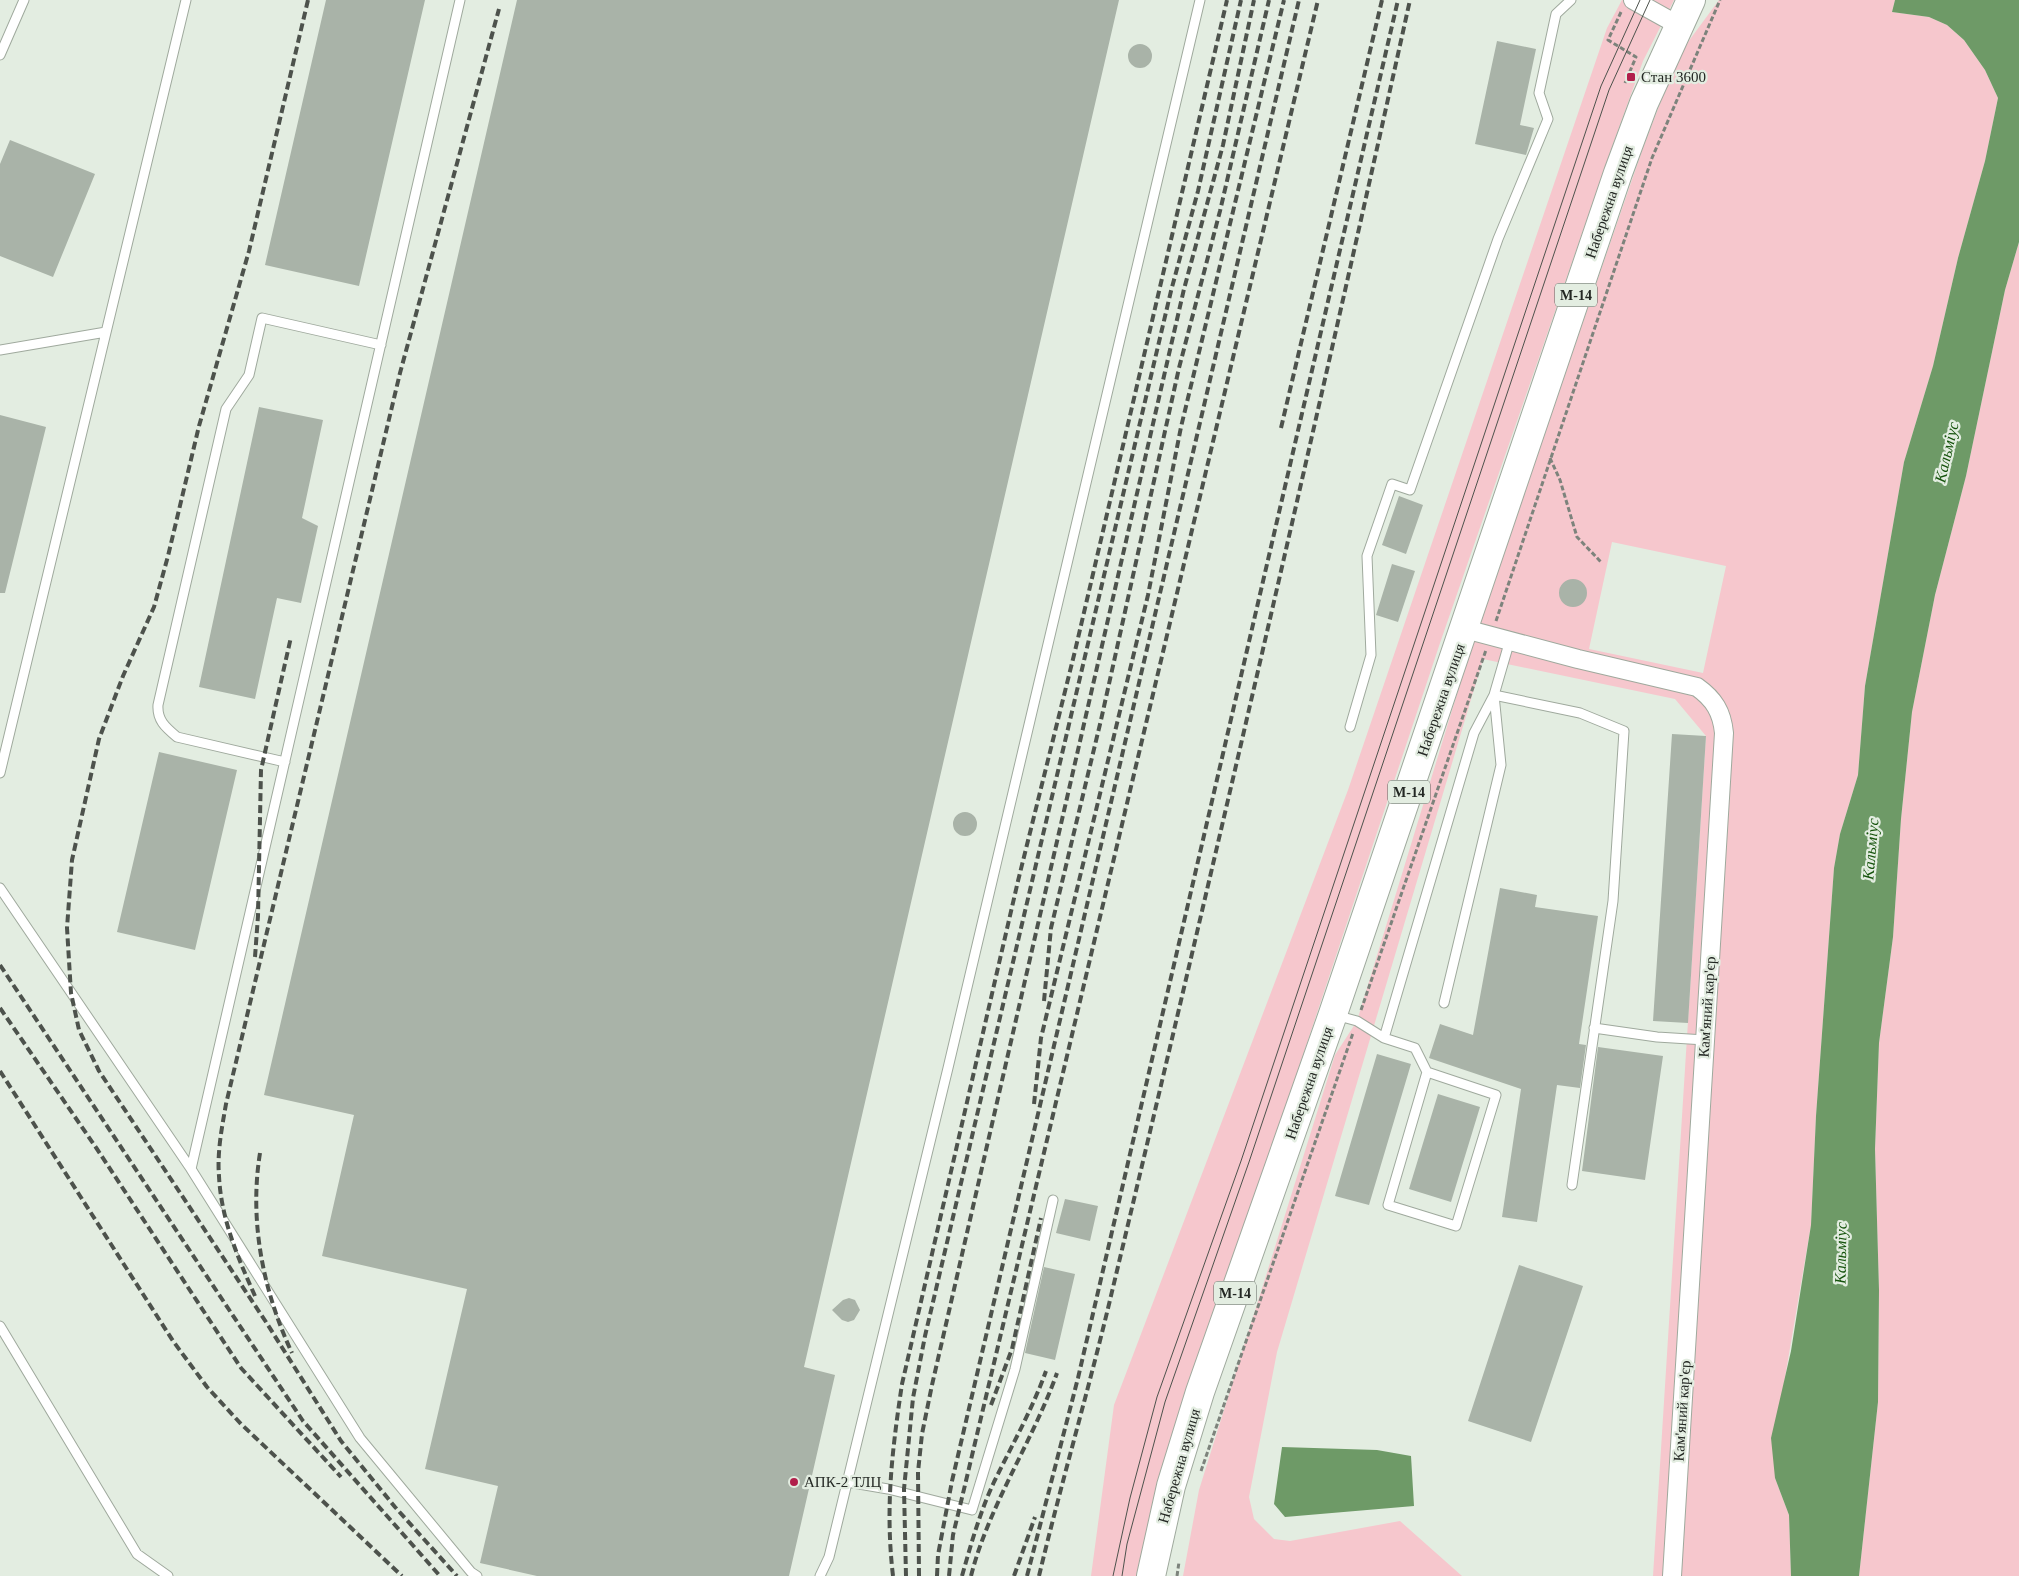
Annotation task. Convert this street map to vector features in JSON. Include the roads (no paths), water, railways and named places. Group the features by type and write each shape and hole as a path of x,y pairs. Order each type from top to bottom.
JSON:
{"highway":[{"name":"Набережна вулиця","path":"1151,1576 1171,1486 1200,1392 1345,1017 1465,629 1618,173 1644,103 1691,0"}],"street":[{"path":"1628,4 1678,26"},
{"name":"Кам'яний кар'єр","path":"1465,629 1578,660 1683,682 1697,687 1708,695 1717,706 1722,719 1724,733 1672,1576"}],"lane":[{"path":"0,55 24,0"},
{"path":"0,773 186,0"},
{"path":"191,1169 460,0"},
{"path":"820,1576 829,1557 950,1059 1200,0"},
{"path":"1350,727 1371,655 1367,556 1392,484 1410,490 1498,239 1548,119 1539,93 1556,14 1571,0"},
{"path":"285,762 177,737 166,728 158,716 158,705 226,409 249,375 262,318 381,344"},
{"path":"0,350 106,332"},
{"path":"1384,1038 1474,734 1494,695 1510,640"},
{"path":"1444,1003 1501,765 1494,695"},
{"path":"1494,695 1580,713 1624,731 1613,901 1572,1185"},
{"path":"0,888 191,1169 360,1438 471,1572 477,1576"},
{"path":"1345,1017 1384,1038 1415,1048 1427,1072 1388,1206 1456,1226 1496,1095 1427,1072"},
{"path":"1594,1028 1657,1037 1706,1040"},
{"path":"847,1482 972,1510 1015,1369 1054,1200"},
{"path":"0,1326 137,1554 168,1576"}],"water":[{"name":"Кальміус","path":"1895,0 2019,0 2019,242 2005,290 1966,476 1935,595 1912,712 1901,819 1893,937 1879,1043 1875,1149 1879,1290 1878,1402 1859,1576 1791,1576 1789,1515 1775,1478 1771,1438 1791,1351 1811,1225 1816,1116 1834,868 1840,834 1858,775 1865,686 1904,462 1933,366 1958,258 1985,161 1998,98 1985,70 1964,40 1947,25 1929,17 1892,12"},
{"path":"1282,1447 1377,1450 1411,1456 1414,1506 1285,1517 1274,1504"}],"tram line":[{"path":"1113,1576 1130,1498 1157,1397 1241,1161 1601,86 1640,0"},
{"path":"1122,1576 1127,1544 1165,1402 1249,1162 1609,90 1650,0"}],"railway":[{"path":"308,0 249,251 199,426 154,607 123,676 99,739 72,860 67,928 71,993 79,1030 99,1071 266,1322 341,1441 395,1507 457,1576"},
{"path":"893,1576 890,1527 891,1480 902,1384 1018,881 1075,651 1227,0"},
{"path":"906,1576 904,1489 913,1398 925,1336 1171,291 1198,191 1241,0"},
{"path":"919,1576 918,1472 922,1434 932,1385 1184,289 1223,145 1254,0"},
{"path":"1044,1001 1051,928 1101,720 1179,368 1220,211 1269,0"},
{"path":"1034,1104 1041,1038 1148,595 1181,427 1284,0"},
{"path":"937,1576 938,1555 952,1481 1299,0"},
{"path":"949,1576 953,1535 1318,0"},
{"path":"1281,428 1382,0"},
{"path":"1027,1576 1078,1378 1398,0"},
{"path":"1039,1576 1102,1334 1187,976 1410,0"},
{"path":"255,1296 231,1238 220,1192 220,1140 226,1104 400,373 499,9"},
{"path":"255,957 258,916 261,770 291,637"},
{"path":"0,965 303,1421 440,1576"},
{"path":"0,1008 97,1149 241,1368 341,1477"},
{"path":"0,1071 173,1341 207,1387 241,1424 402,1576"},
{"path":"260,1153 256,1204 261,1255 273,1305 292,1353"},
{"path":"991,1405 1012,1349 1041,1218"},
{"path":"962,1576 976,1528 989,1493 1028,1414 1046,1371"},
{"path":"971,1576 989,1524 1036,1424 1057,1373"},
{"path":"1014,1576 1035,1517"}],"place":[{"name":"Стан 3600","path":"1631,77"},
{"name":"АПК-2 ТЛЦ","path":"794,1482"}]}
